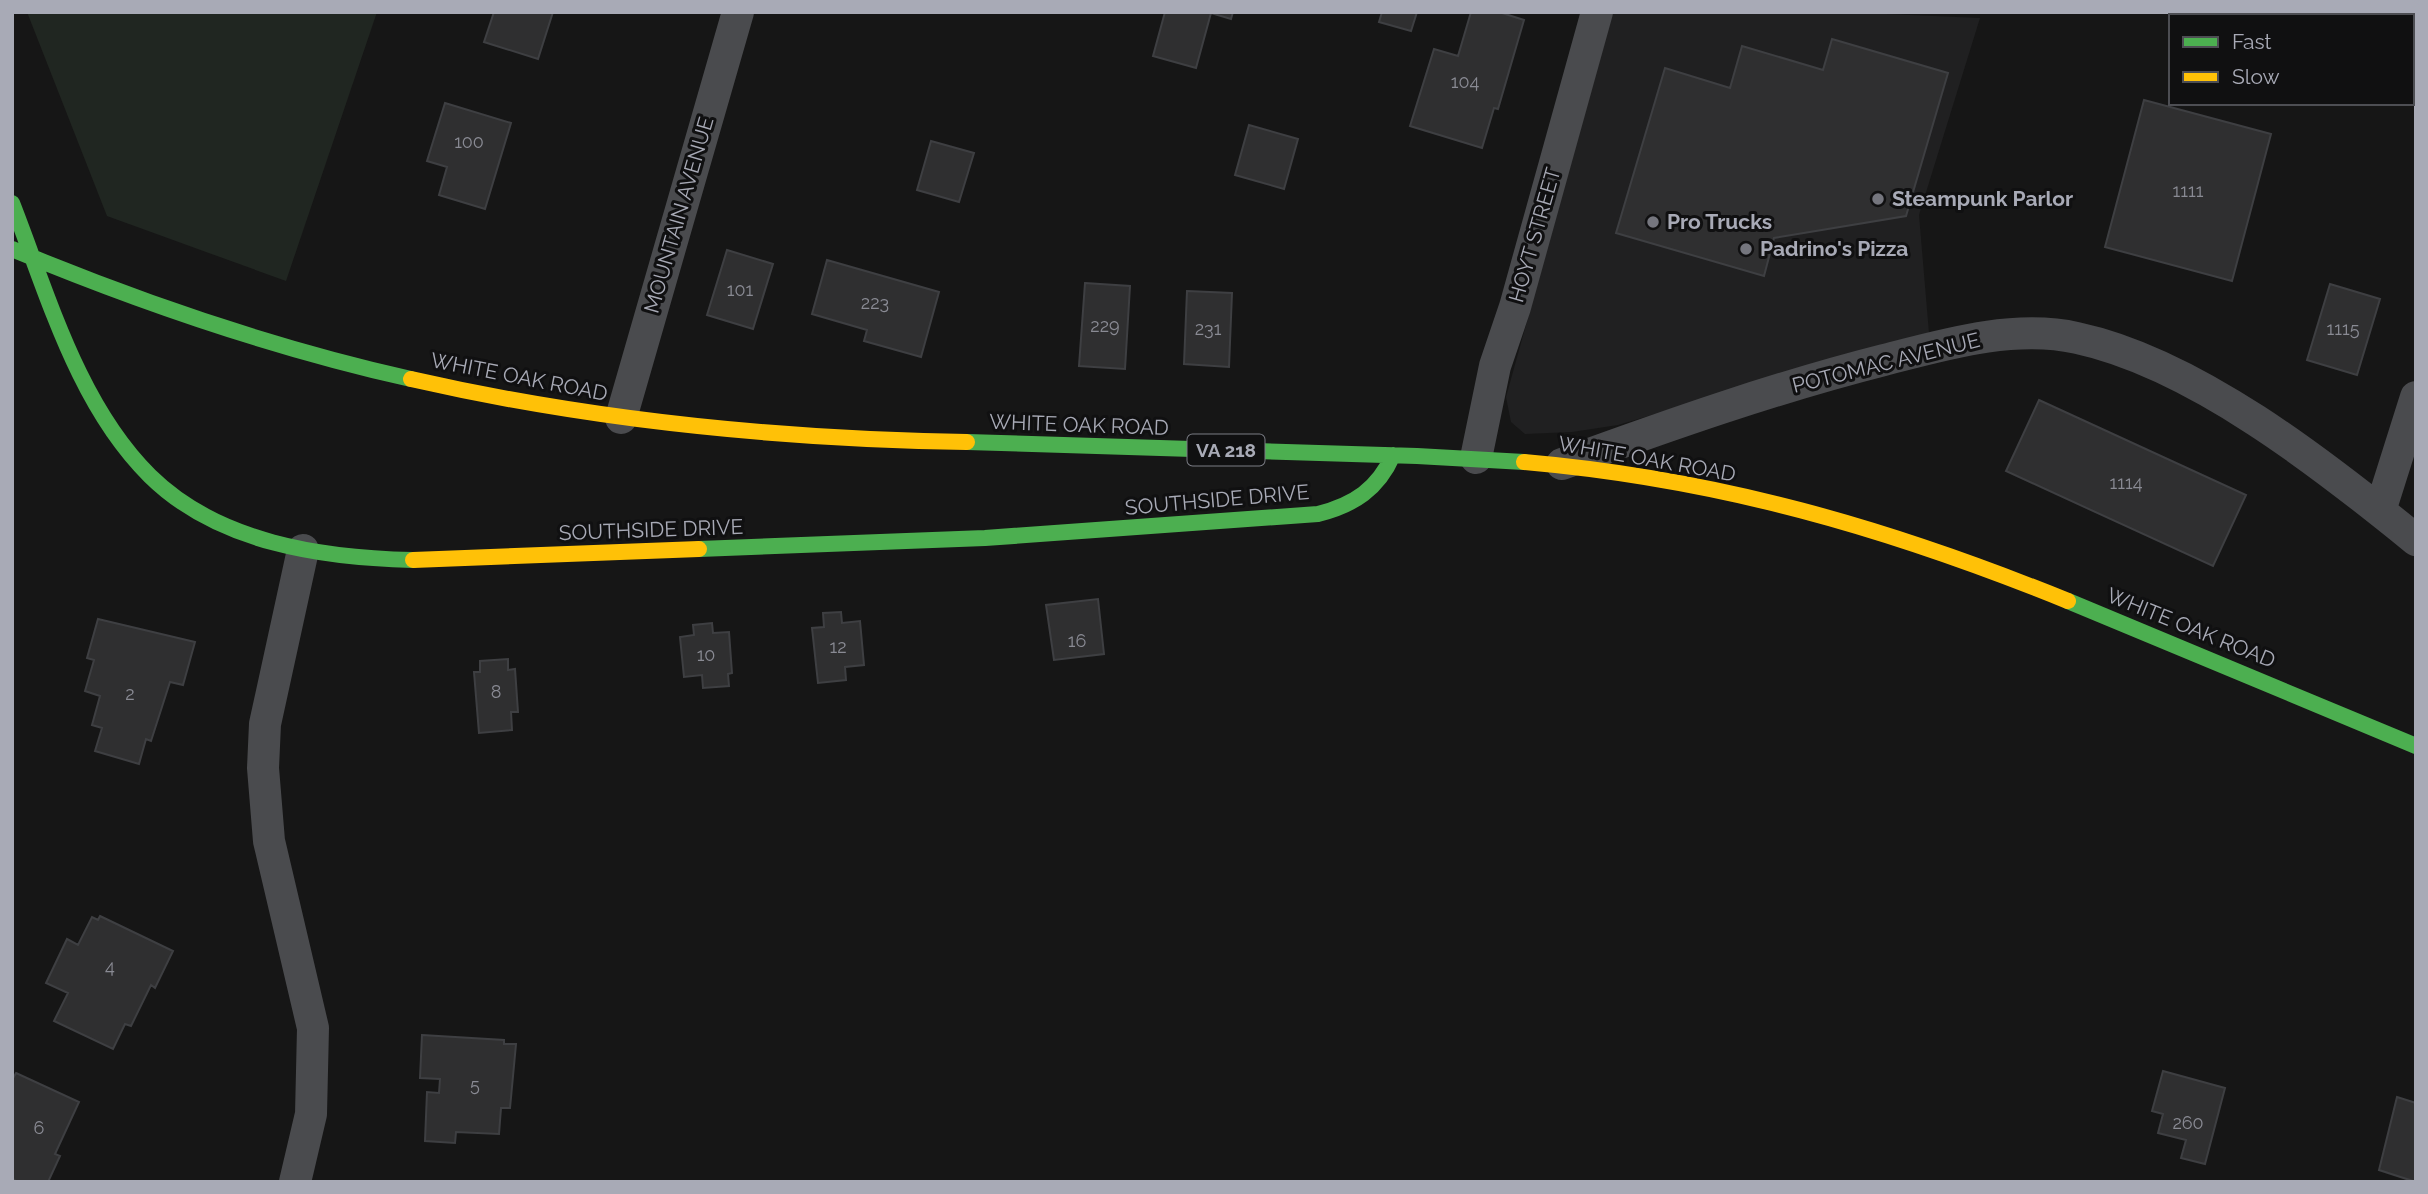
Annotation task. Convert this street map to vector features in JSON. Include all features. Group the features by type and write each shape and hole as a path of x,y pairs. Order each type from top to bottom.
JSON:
{"main road":[{"name":"SOUTHSIDE DRIVE","path":"12,203 85,383 119,437 151,477 197,509 248,534 303,550 359,558 459,559 1032,536 1318,514 1344,508 1362,498 1378,483 1394,455"},
{"name":"WHITE OAK ROAD","path":"12,249 141,301 240,333 355,365 501,397 621,418 744,433 1476,458 1562,464 1678,482 1823,514 1908,539 2235,668 2416,746"}],"street":[{"name":"MOUNTAIN AVENUE","path":"621,418 738,12"},
{"name":"HOYT STREET","path":"1476,458 1495,366 1515,307 1597,12"},
{"name":"POTOMAC AVENUE","path":"1562,464 1714,408 1853,368 1977,339 2039,333 2105,345 2143,358 2184,378 2237,410 2380,511 2416,540"},
{"path":"2380,511 2416,397"},
{"path":"295,1182 311,1114 313,1028 269,841 263,768 265,724 303,550"}],"shaded area":[{"path":"27,12 377,12 286,281 107,216"},
{"path":"1613,12 1840,12 1980,18 1919,215 1929,333 1618,425 1572,432 1525,434 1511,422 1506,397"}],"building":[{"path":"494,12 553,12 538,59 484,42"},
{"path":"1165,12 1233,12 1231,19 1211,13 1196,68 1153,56"},
{"path":"1382,12 1417,12 1411,31 1379,22"},
{"path":"1471,12 1499,12 1524,20 1498,109 1494,108 1482,148 1410,126 1434,49 1458,56"},
{"path":"2307,12 2365,12 2364,14"},
{"path":"1832,39 1948,73 1906,216 1774,238 1764,276 1616,233 1665,68 1730,88 1742,46 1823,70"},
{"path":"2144,100 2271,134 2232,281 2105,247"},
{"path":"445,103 511,123 485,209 439,195 447,167 427,161"},
{"path":"1249,125 1298,139 1284,189 1235,175"},
{"path":"931,141 974,153 959,202 917,190"},
{"path":"727,250 773,264 753,329 707,315"},
{"path":"827,260 939,292 921,357 864,341 867,330 812,314"},
{"path":"1085,283 1130,286 1125,369 1079,366"},
{"path":"2330,284 2380,299 2357,375 2307,360"},
{"path":"1187,291 1232,293 1229,367 1184,364"},
{"path":"2039,400 2246,495 2213,566 2006,471"},
{"path":"1098,599 1104,654 1054,660 1046,605"},
{"path":"841,612 842,623 860,621 864,665 845,667 846,680 818,683 812,628 824,627 823,613"},
{"path":"98,619 195,642 183,685 170,682 151,741 146,739 139,764 95,751 102,728 92,725 100,696 85,691 94,660 87,658"},
{"path":"712,623 713,633 729,632 732,673 728,674 729,686 703,688 702,675 684,677 680,637 694,635 693,625"},
{"path":"508,659 508,670 515,669 518,712 511,712 512,730 479,733 474,672 480,672 480,661"},
{"path":"100,916 173,951 155,988 151,985 131,1026 125,1024 113,1049 54,1021 68,993 46,983 67,939 78,945 92,917 98,920"},
{"path":"422,1035 504,1040 504,1044 516,1044 510,1108 501,1108 499,1134 456,1132 455,1143 425,1141 427,1092 439,1093 440,1079 420,1078"},
{"path":"2163,1071 2225,1088 2205,1164 2181,1158 2186,1140 2158,1133 2163,1114 2152,1111"},
{"path":"16,1073 79,1102 55,1154 60,1156 48,1182 17,1182 12,1178 12,1080"},
{"path":"2397,1097 2416,1103 2416,1182 2379,1170"}],"traffic: fast":[{"path":"12,203 52,311 84,383 125,448 150,476 177,499 207,517 273,542 343,555 413,560"},
{"path":"12,249 208,323 411,379"},
{"path":"967,442 1417,456 1524,462"},
{"path":"699,549 985,538 1318,514 1343,506 1363,494 1380,477 1393,455"},
{"path":"2068,601 2416,746"}],"traffic: slow":[{"path":"411,379 549,406 687,425 826,437 967,442"},
{"path":"1524,462 1666,481 1802,510 1934,551 2068,601"},
{"path":"413,560 699,549"}],"place":[{"name":"Steampunk Parlor","path":"1878,199"},
{"name":"Pro Trucks","path":"1653,222"},
{"name":"Padrino's Pizza","path":"1746,249"}]}
